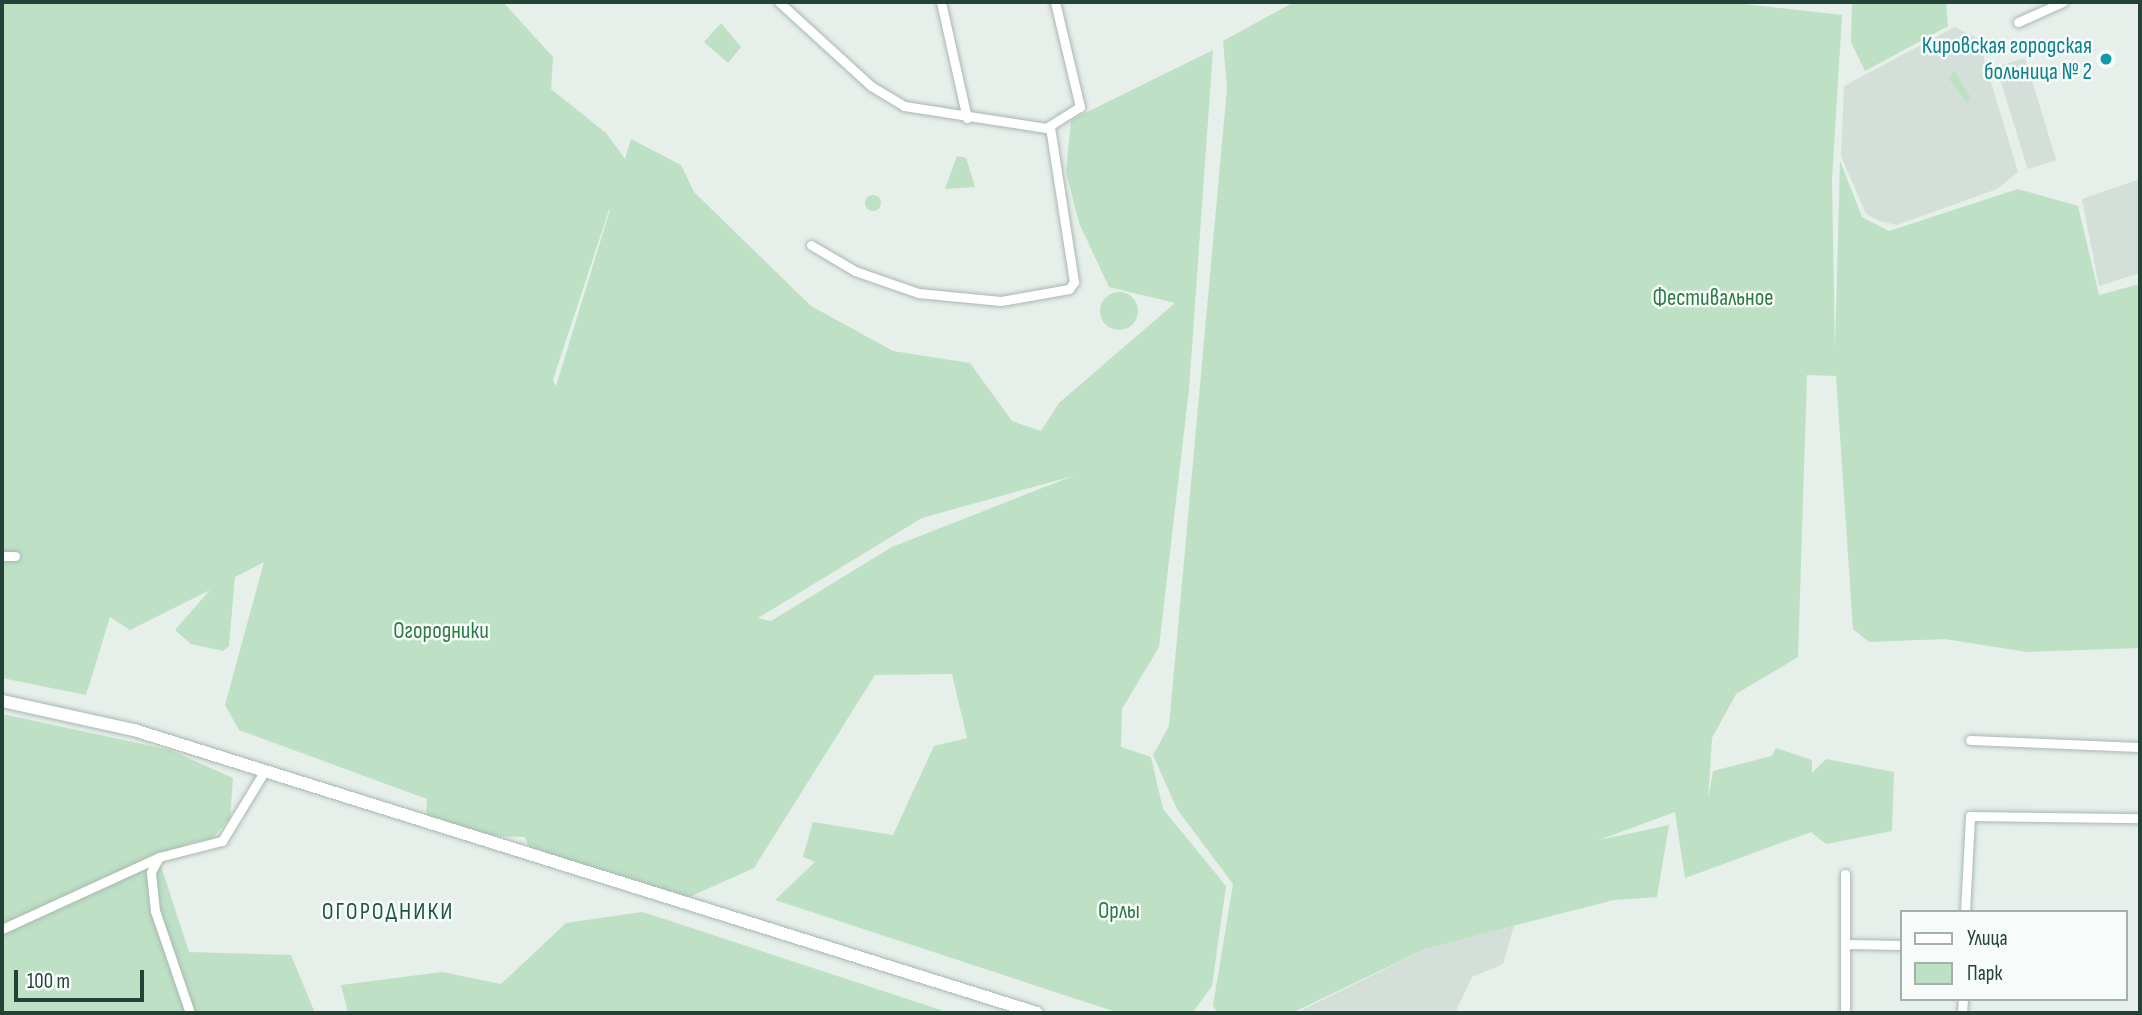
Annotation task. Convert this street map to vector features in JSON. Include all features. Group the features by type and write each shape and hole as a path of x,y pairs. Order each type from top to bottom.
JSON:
{"main road":[{"path":"2,701 70,713 1037,1013"}],"street":[{"path":"779,2 884,95 921,112 1050,127 1080,107 1055,2"},
{"path":"941,2 967,118"},
{"path":"2018,22 2063,2"},
{"path":"811,246 855,271 918,293 1001,301 1069,289 1073,282 1050,127"},
{"path":"2,556 15,556"},
{"path":"1970,740 2140,747"},
{"path":"2,929 159,857 222,841 264,772"},
{"path":"1965,910 1970,816 1986,813 2140,818"},
{"path":"159,857 150,889 190,1013"},
{"path":"1845,874 1845,1013"},
{"path":"1846,944 1900,945"}],"shaded area":[{"path":"1955,27 1978,39 2018,172 1997,189 1897,225 1879,221 1866,214 1841,156 1844,86"},
{"path":"2025,58 2056,160 2028,169 1996,67"},
{"path":"2140,179 2140,273 2099,286 2082,199"},
{"path":"1515,922 1503,964 1472,977 1455,1013 1296,1013 1448,938"}],"green space":[{"path":"2,2 503,2 553,57 551,89 606,133 625,159 631,139 681,165 694,192 811,306 893,351 970,363 1012,421 1041,431 1059,403 1175,303 1109,287 1079,223 1066,172 1071,120 1213,50 1189,389 1159,647 1122,709 1121,747 1151,757 1163,809 1226,886 1212,986 1192,1013 1119,1013 775,900 815,862 803,857 813,822 893,835 934,746 967,738 952,674 875,675 754,868 689,897 564,860 529,847 525,837 483,836 426,817 427,799 239,730 225,705 264,562 235,577 229,646 223,651 191,644 175,630 210,590 130,630 110,617 86,695 2,678","holes":["610,210 556,386 553,380","1073,476 892,547 771,621 758,618 922,518"]},
{"name":"Фестивальное","path":"1294,2 1726,2 1842,15 1832,180 1835,352 1840,161 1862,217 1889,231 2018,189 2078,206 2099,295 2140,284 2140,648 2027,652 1945,639 1869,642 1853,629 1836,376 1807,375 1798,657 1736,694 1712,738 1708,800 1713,771 1772,756 1776,748 1812,760 1812,773 1826,759 1894,772 1892,831 1826,844 1811,832 1685,878 1675,812 1599,840 1669,825 1657,897 1614,900 1427,948 1292,1013 1218,1013 1213,1006 1233,884 1177,809 1153,755 1169,726 1227,88 1223,41"},
{"path":"1852,2 1946,2 1948,26 1865,71 1851,42"},
{"path":"721,23 741,47 728,63 704,42"},
{"path":"1954,70 1970,96 1968,104 1949,79"},
{"path":"957,156 966,158 975,187 945,189"},
{"path":"873,195 879,197 879,209 873,211 867,209 865,203 867,197"},
{"path":"1119,292 1132,298 1138,311 1132,324 1119,330 1106,324 1100,311 1106,298"},
{"path":"2,714 170,750 233,778 230,818 212,839 189,843 160,863 189,952 291,955 315,1013 2,1013"},
{"path":"642,912 950,1013 348,1013 341,985 442,972 501,984 566,923"}],"place":[{"name":"Кировская городская больница № 2","path":"2106,59"}],"district":[{"name":"ОГОРОДНИКИ","path":"388,912"}],"park label":[{"name":"Огородники","path":"441,631"},
{"name":"Орлы","path":"1119,911"}]}
